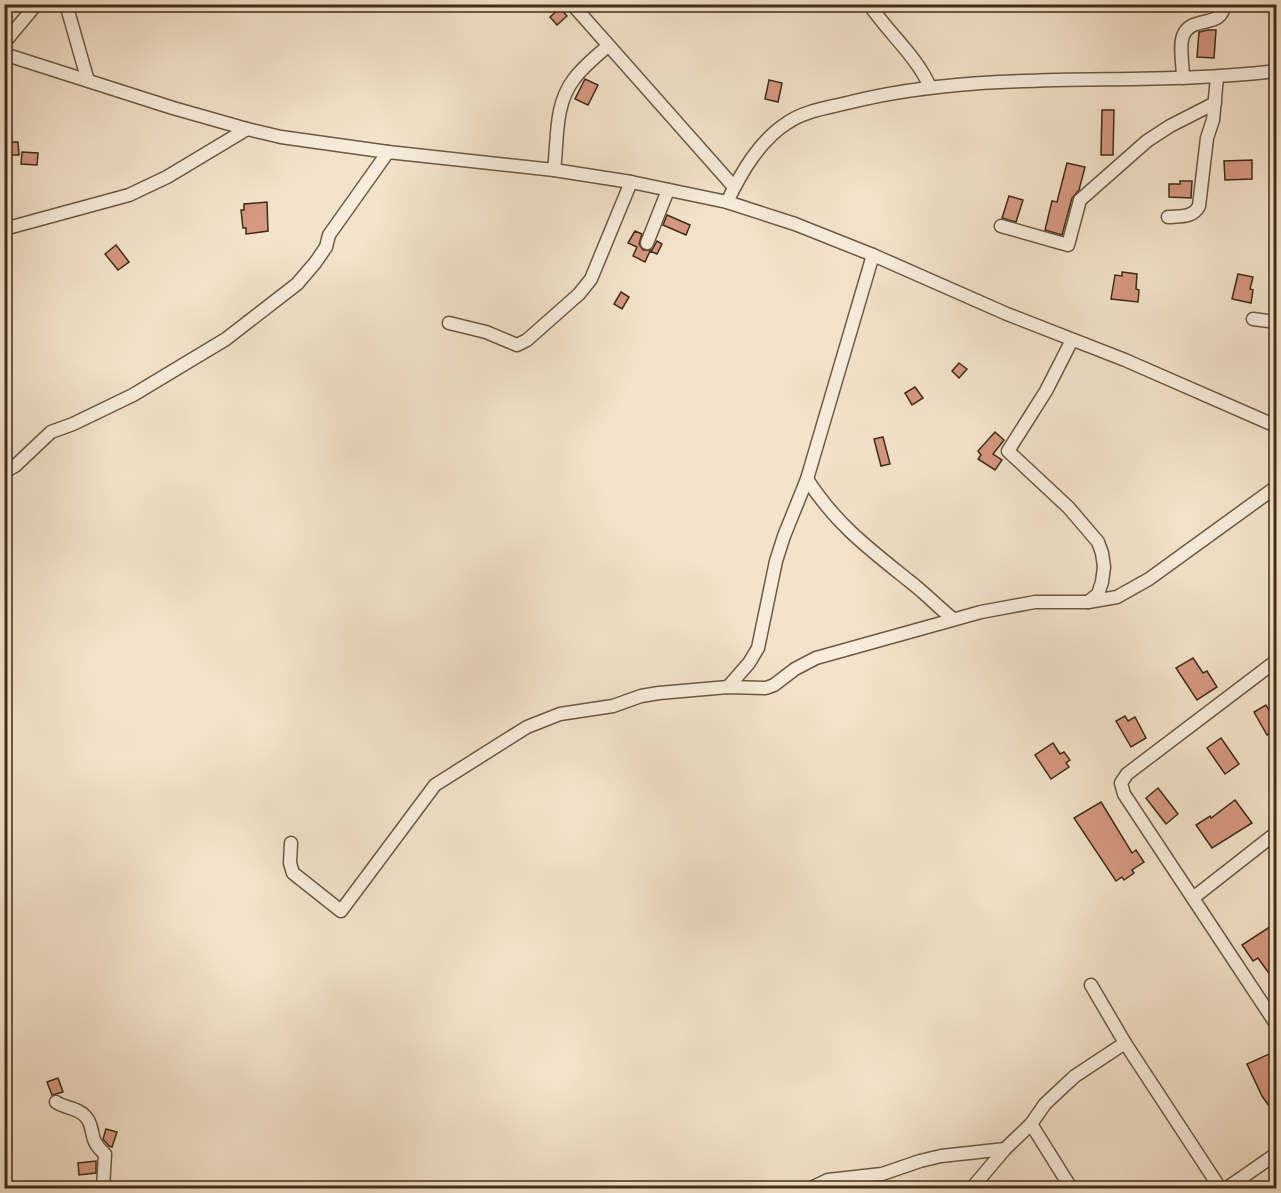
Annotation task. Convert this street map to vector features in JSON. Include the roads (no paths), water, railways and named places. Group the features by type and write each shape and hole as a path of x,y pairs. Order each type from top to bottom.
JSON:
{"street":[{"path":"66,4 88,81"},
{"path":"572,4 734,187"},
{"path":"869,4 916,61 930,87"},
{"path":"1183,78 1182,39 1185,32 1197,24 1219,17 1223,13 1224,4"},
{"path":"4,43 35,6"},
{"path":"554,170 559,112 564,94 574,78 608,46"},
{"path":"4,54 247,129 312,142 554,170 631,182 727,202 795,224 873,255 1276,426"},
{"path":"727,202 748,164 767,139 788,122 812,112 883,93 930,87 1037,81 1216,77 1276,72"},
{"path":"1168,217 1191,215 1196,212 1207,138 1213,120 1216,77"},
{"path":"1001,226 1068,245 1080,200 1088,192 1147,141 1170,126 1215,104"},
{"path":"4,229 129,195 167,177 247,129"},
{"path":"4,472 15,466 51,432 133,395 226,339 297,284 315,264 326,247 329,235 388,152"},
{"path":"449,323 486,332 518,345 526,340 579,294 591,279 631,182"},
{"path":"648,243 668,190"},
{"path":"728,687 749,663 758,648 776,561 807,479 873,255"},
{"path":"1253,319 1276,322"},
{"path":"1072,340 1046,391 1008,451 1063,501 1098,542 1103,560 1102,582 1098,594 1088,602"},
{"path":"807,479 820,500 866,548 953,619"},
{"path":"291,843 290,863 293,873 341,911 435,785 527,727 560,714 613,706 641,696 728,687 766,688 816,658 953,619 1035,602 1088,602 1110,599 1136,588 1276,487"},
{"path":"1276,661 1127,774 1121,783 1125,794 1276,1024"},
{"path":"1193,898 1276,833"},
{"path":"1091,985 1125,1042 1220,1188"},
{"path":"972,1188 1005,1149 1031,1124 1045,1104 1075,1076 1125,1042"},
{"path":"56,1102 63,1107 76,1110 87,1118 96,1147 105,1154 103,1188"},
{"path":"1031,1124 1071,1188"},
{"path":"811,1188 828,1180 882,1174 941,1156 1005,1149"},
{"path":"1227,1188 1276,1154"}]}
